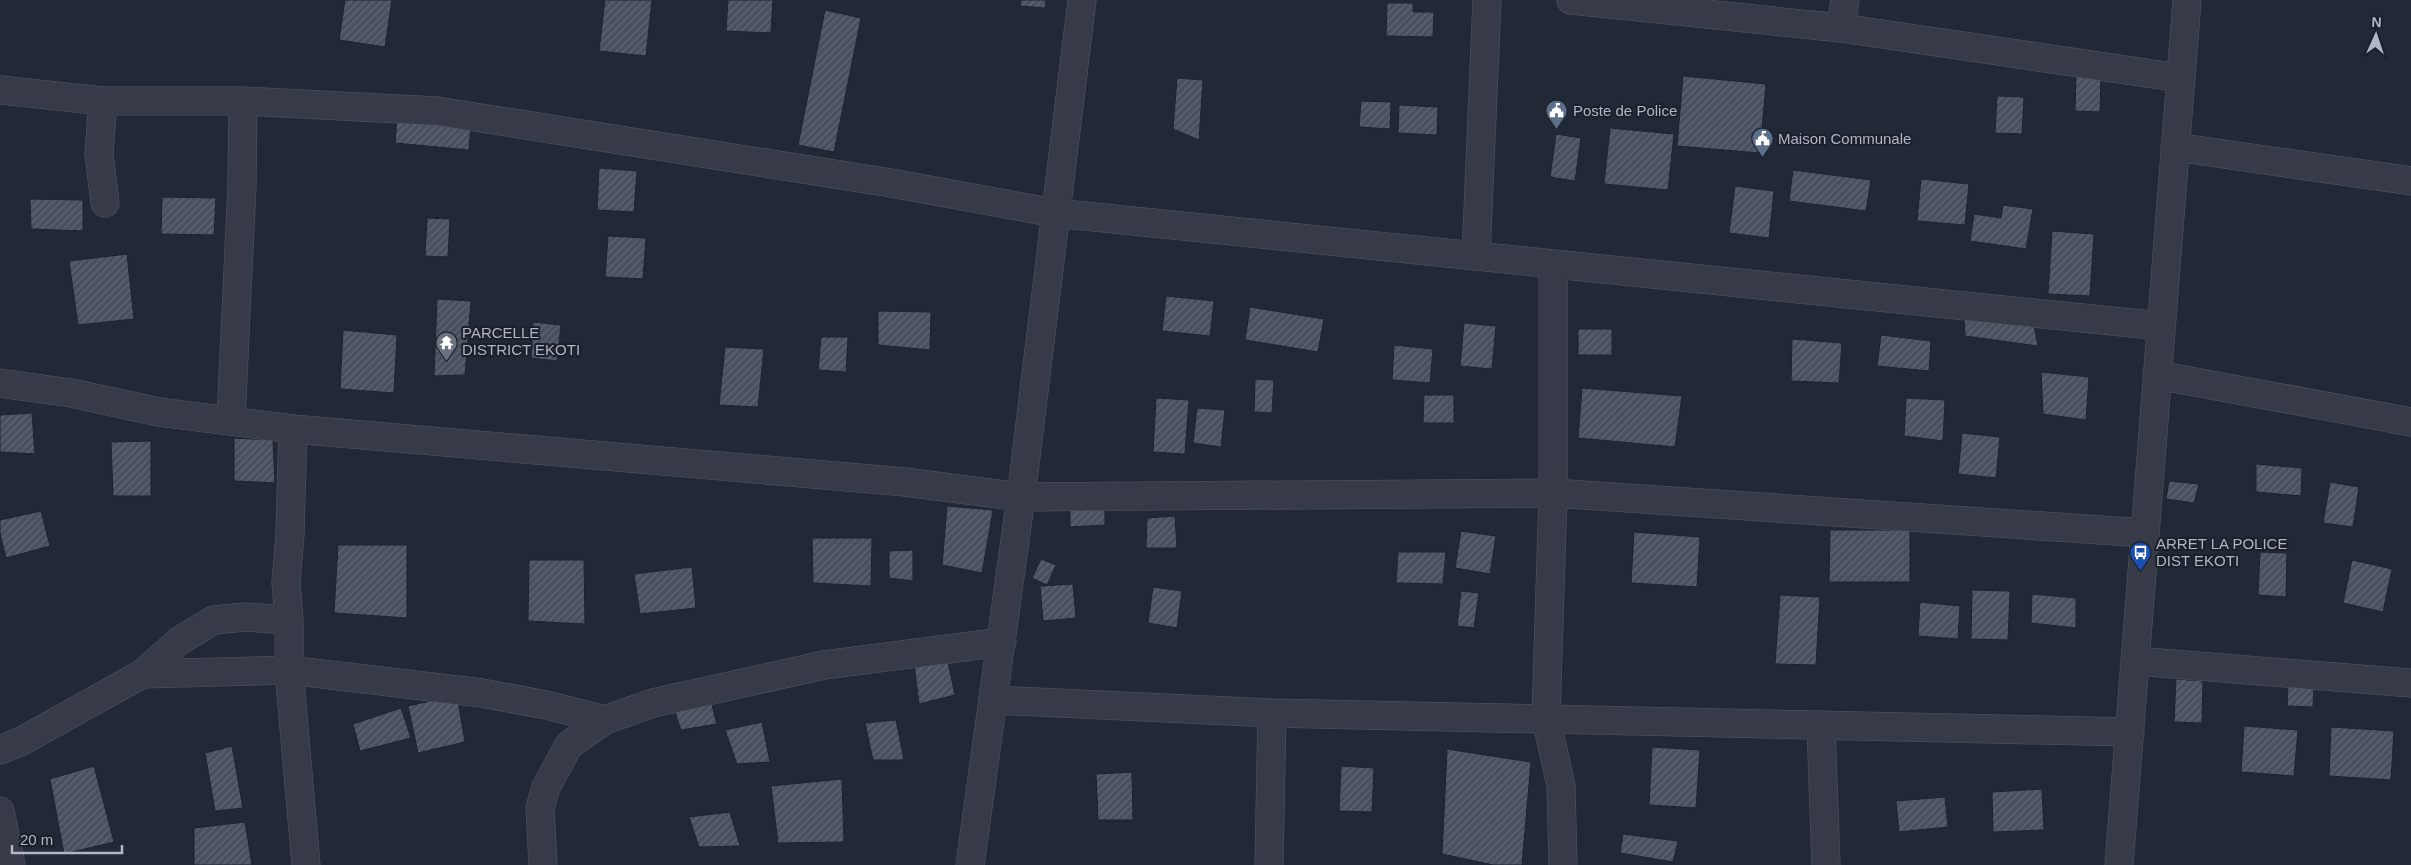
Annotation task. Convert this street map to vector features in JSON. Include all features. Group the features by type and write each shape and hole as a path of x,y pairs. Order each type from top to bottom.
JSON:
{"street":[{"path":"970,865 1021,497 1082,0"},
{"path":"1476,256 1487,0"},
{"path":"1571,0 1841,28 2180,78"},
{"path":"1841,28 1845,0"},
{"path":"2119,865 2187,0"},
{"path":"0,90 103,101 243,101 437,111 882,182 1055,213 2161,326"},
{"path":"103,101 99,154 105,203"},
{"path":"231,420 242,186 243,101"},
{"path":"2175,147 2411,181"},
{"path":"1553,264 1553,494 1546,718 1561,786 1563,865"},
{"path":"2157,375 2411,422"},
{"path":"0,383 70,393 159,412 293,429 904,482 1021,497 1553,494 2145,533"},
{"path":"293,429 290,534 286,582 289,620 289,670 306,865"},
{"path":"0,750 22,741 142,674 179,641 214,620 245,616 289,620"},
{"path":"543,865 540,808 546,787 568,745 605,720 653,703 824,665 1002,642"},
{"path":"2135,661 2411,683"},
{"path":"142,674 289,670 482,693 546,705 605,720"},
{"path":"993,700 1272,713 2130,732"},
{"path":"1269,865 1272,713"},
{"path":"1821,725 1826,865"},
{"path":"0,811 11,865"}],"building":[{"path":"345,0 392,0 385,47 339,40"},
{"path":"605,0 652,0 646,56 599,51"},
{"path":"728,0 773,0 771,33 726,31"},
{"path":"1021,0 1046,0 1045,8 1020,6"},
{"path":"1387,3 1413,3 1413,12 1434,12 1433,37 1386,36"},
{"path":"825,10 861,18 834,152 798,145"},
{"path":"2076,75 2101,75 2100,112 2075,111"},
{"path":"1683,76 1766,84 1760,153 1677,146"},
{"path":"1177,78 1203,80 1199,140 1173,129"},
{"path":"1997,96 2024,97 2022,134 1995,133"},
{"path":"1361,101 1391,102 1390,129 1359,127"},
{"path":"1399,105 1438,107 1437,135 1398,133"},
{"path":"397,117 471,124 469,150 395,143"},
{"path":"1610,128 1674,134 1668,190 1604,184"},
{"path":"1556,134 1581,138 1575,181 1550,177"},
{"path":"599,168 637,171 634,212 597,210"},
{"path":"1793,170 1871,180 1866,211 1789,201"},
{"path":"1921,179 1969,184 1965,225 1917,221"},
{"path":"1735,186 1774,191 1769,238 1729,233"},
{"path":"162,197 216,198 214,235 161,234"},
{"path":"30,199 83,200 83,231 31,229"},
{"path":"2003,205 2033,209 2026,249 1970,241 1974,214 2001,218"},
{"path":"427,218 450,219 448,257 425,256"},
{"path":"2052,231 2094,234 2090,296 2048,294"},
{"path":"608,236 646,238 643,279 605,277"},
{"path":"127,254 134,319 78,325 69,261"},
{"path":"1166,296 1214,301 1210,336 1162,331"},
{"path":"437,299 471,301 465,375 434,376"},
{"path":"1250,307 1324,319 1318,352 1245,340"},
{"path":"878,311 931,312 930,350 878,345"},
{"path":"1964,318 2034,325 2038,346 1965,336"},
{"path":"533,322 561,325 557,361 531,358"},
{"path":"1464,323 1496,326 1492,369 1460,366"},
{"path":"1578,329 1612,329 1612,355 1578,355"},
{"path":"343,330 397,335 394,393 340,389"},
{"path":"1881,335 1931,341 1929,371 1877,366"},
{"path":"821,337 848,337 846,372 818,370"},
{"path":"1792,339 1842,343 1839,383 1791,381"},
{"path":"1394,345 1433,349 1430,383 1392,380"},
{"path":"725,347 764,349 758,407 719,405"},
{"path":"2041,372 2089,377 2086,420 2043,414"},
{"path":"1255,379 1274,380 1272,413 1254,412"},
{"path":"1582,388 1682,396 1675,447 1578,438"},
{"path":"1424,395 1454,395 1454,423 1423,423"},
{"path":"1156,398 1189,400 1185,454 1153,452"},
{"path":"1906,398 1945,400 1943,441 1904,436"},
{"path":"1197,408 1225,410 1221,447 1193,443"},
{"path":"32,413 35,454 0,452 0,415"},
{"path":"1962,433 2000,437 1996,478 1958,474"},
{"path":"234,438 273,440 275,483 234,481"},
{"path":"151,441 151,496 113,496 111,442"},
{"path":"2256,464 2302,468 2301,496 2256,492"},
{"path":"2169,481 2199,484 2194,503 2166,499"},
{"path":"2330,482 2359,487 2353,527 2323,523"},
{"path":"1105,502 1105,525 1070,527 1070,504"},
{"path":"947,506 993,510 982,573 942,565"},
{"path":"41,511 50,546 6,558 0,533 0,520"},
{"path":"1175,516 1177,548 1146,548 1147,518"},
{"path":"1830,530 1910,530 1910,582 1829,582"},
{"path":"1461,531 1496,536 1490,574 1455,568"},
{"path":"1634,532 1700,537 1697,587 1631,583"},
{"path":"812,538 872,538 871,586 813,583"},
{"path":"338,545 407,545 407,618 334,613"},
{"path":"913,550 913,581 889,578 889,551"},
{"path":"1398,552 1446,552 1443,584 1396,583"},
{"path":"2260,552 2287,553 2286,597 2258,595"},
{"path":"1041,559 1056,565 1047,585 1032,578"},
{"path":"529,560 584,560 585,624 528,621"},
{"path":"2352,560 2392,569 2383,612 2343,603"},
{"path":"692,567 696,608 640,614 634,574"},
{"path":"1073,584 1076,618 1043,621 1040,586"},
{"path":"1153,587 1182,591 1177,628 1148,623"},
{"path":"1972,590 2010,591 2008,640 1971,639"},
{"path":"1461,591 1479,593 1474,628 1457,626"},
{"path":"2032,594 2076,598 2076,628 2031,623"},
{"path":"1780,595 1820,597 1816,665 1775,664"},
{"path":"1920,602 1960,606 1958,639 1918,636"},
{"path":"948,662 955,695 919,704 914,664"},
{"path":"2176,679 2203,681 2202,723 2174,722"},
{"path":"2288,686 2314,686 2313,707 2287,706"},
{"path":"709,694 717,724 681,730 672,703"},
{"path":"457,695 465,742 418,753 408,706"},
{"path":"401,708 411,738 360,751 353,724"},
{"path":"896,720 904,760 873,760 865,723"},
{"path":"762,722 770,762 737,764 725,730"},
{"path":"2244,726 2298,730 2294,776 2241,772"},
{"path":"2331,727 2394,731 2391,780 2329,776"},
{"path":"232,746 243,808 215,811 205,753"},
{"path":"1652,747 1700,750 1696,808 1649,805"},
{"path":"1447,749 1531,762 1522,865 1493,865 1442,854"},
{"path":"94,766 114,842 64,854 50,779"},
{"path":"1341,766 1374,768 1372,812 1339,811"},
{"path":"1132,772 1133,820 1098,820 1096,774"},
{"path":"842,779 844,842 778,843 771,786"},
{"path":"2042,789 2044,830 1993,832 1992,792"},
{"path":"1945,797 1948,827 1899,832 1896,801"},
{"path":"730,812 740,846 699,847 689,817"},
{"path":"245,822 252,865 194,865 194,828"},
{"path":"1623,834 1678,841 1673,862 1620,853"}],"place":[{"name":"Poste de Police","path":"1557,130"},
{"name":"Maison Communale","path":"1762,158"},
{"name":"PARCELLE DISTRICT EKOTI","path":"446,361"},
{"name":"ARRET LA POLICE DIST EKOTI","path":"2140,572"}]}
